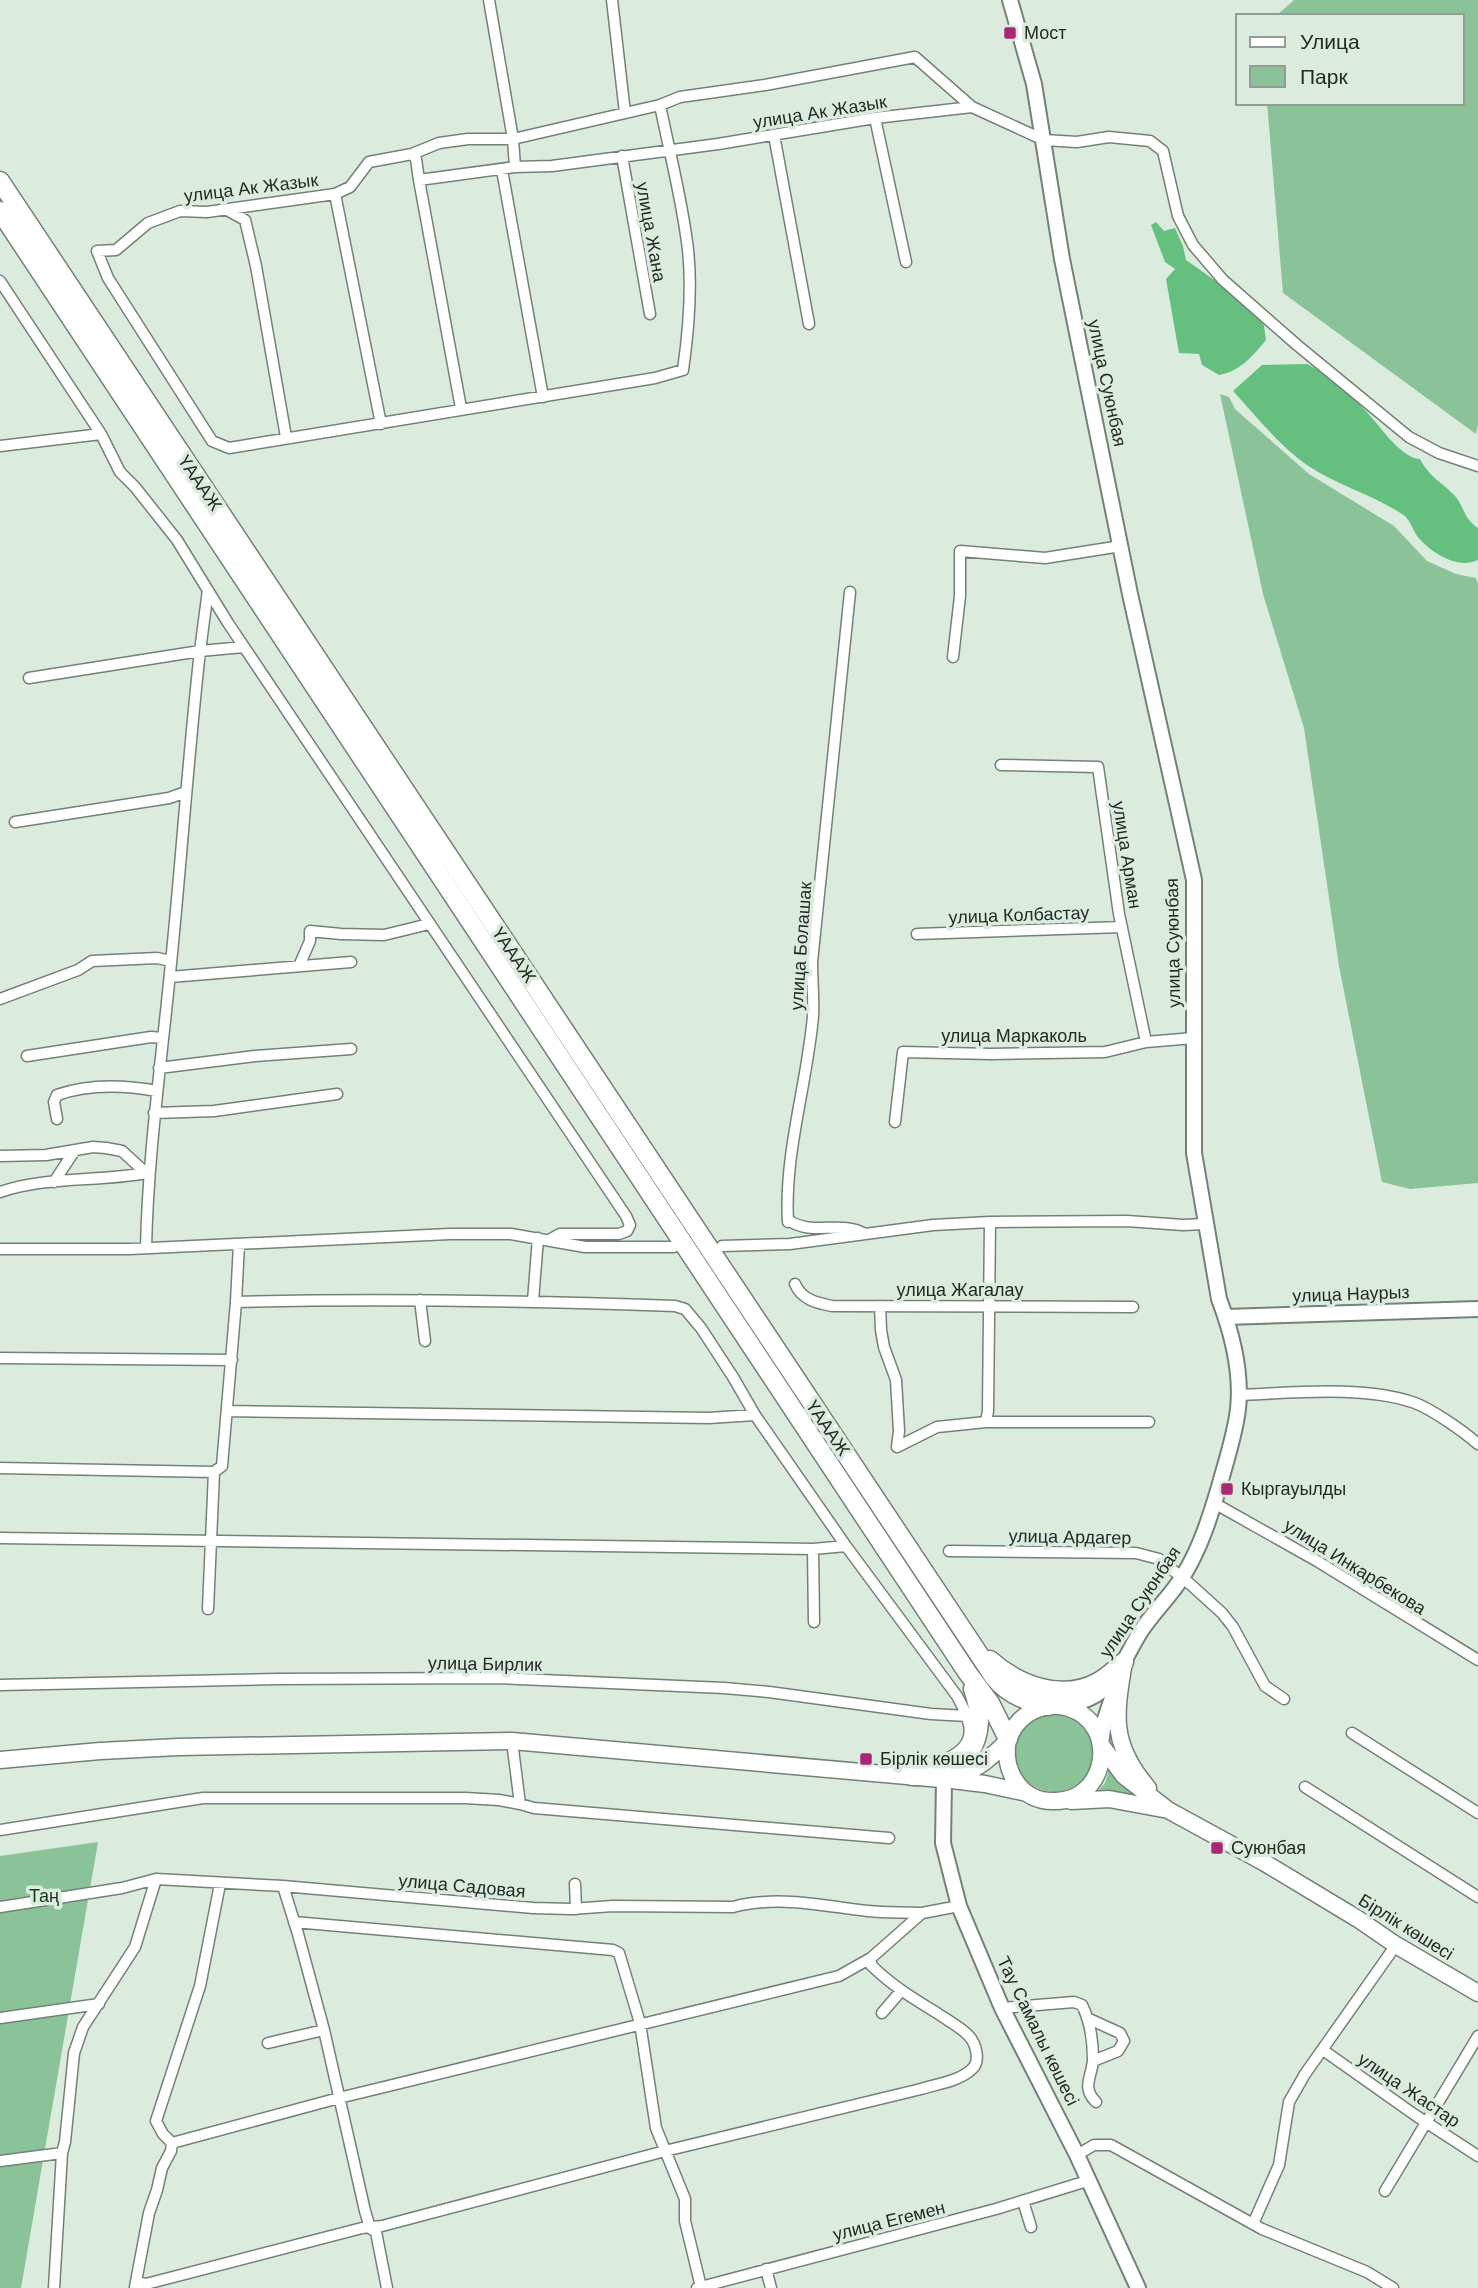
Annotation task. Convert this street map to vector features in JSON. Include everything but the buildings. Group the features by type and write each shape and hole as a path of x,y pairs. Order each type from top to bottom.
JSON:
{"highway":[{"name":"ҮАААЖ","path":"0,181 999,1683 1021,1698 1053,1706"},
{"name":"ҮАААЖ","path":"0,211 990,1703 1008,1739"},
{"path":"969,1638 989,1659 1012,1677 1052,1690 1100,1682 1124,1661"},
{"path":"912,1776 933,1776 949,1770 960,1763 973,1746 979,1730 979,1710 967,1672"}],"main road":[{"name":"улица Суюнбая","path":"1010,0 1034,84 1062,259 1194,880 1194,1153 1219,1299 1237,1364 1238,1395 1234,1430 1196,1555 1182,1578 1141,1630 1105,1688 1082,1701 1053,1706"},
{"name":"улица Наурыз","path":"1226,1317 1478,1309"},
{"path":"1063,1801 1084,1791 1092,1783 1102,1763 1104,1722 1124,1661"},
{"path":"1124,1661 1117,1706 1121,1741 1134,1770 1168,1810"},
{"path":"954,1780 989,1759 1008,1739 1023,1717 1039,1708 1069,1708 1089,1720 1096,1729 1101,1745 1124,1776 1168,1810"},
{"path":"1008,1739 1006,1751 1011,1775 1018,1786 1039,1799 1109,1800 1168,1810"},
{"path":"0,1760 178,1747 512,1741 954,1780 1027,1793"},
{"name":"Тау Самалы көшесі","path":"954,1780 943,1843 959,1906 1002,2008 1077,2155 1138,2288"},
{"name":"Бірлік көшесі","path":"1168,1810 1265,1863 1478,1993"}],"street":[{"path":"489,0 513,139 515,167"},
{"path":"612,0 625,113"},
{"name":"улица Ак Жазык","path":"286,437 229,448 212,442 108,278 97,251 116,250 148,223 180,211 226,210 335,194 349,187 369,162 412,154 439,143 468,139 513,139 660,105 680,97 765,85 915,57 972,107 1044,140"},
{"path":"226,210 245,220 248,231 286,437 655,379 684,370 690,322 688,243 660,105"},
{"name":"улица Ак Жазык","path":"419,180 515,167 552,166 875,118 972,107"},
{"path":"875,118 906,262"},
{"path":"774,135 809,324"},
{"path":"1044,140 1077,142 1109,137 1150,141 1163,151 1178,216 1193,245 1223,280 1409,437 1439,453 1478,466"},
{"path":"412,154 416,159 461,408"},
{"name":"улица Жана","path":"622,156 650,314"},
{"path":"502,170 543,397"},
{"path":"335,194 380,424"},
{"path":"0,281 101,434 120,472 177,540 244,647 626,1216 630,1226 627,1231 619,1234 560,1234 549,1240"},
{"path":"0,446 101,434"},
{"path":"953,657 960,596 960,551 1045,558 1121,546"},
{"path":"146,1248 147,1173 170,977 186,792 208,590"},
{"name":"улица Болашак","path":"850,592 812,962 813,1015 791,1171 788,1222 799,1227 858,1230 865,1234"},
{"path":"29,678 200,651 244,647"},
{"name":"улица Арман","path":"1001,765 1097,767 1122,927 1146,1042"},
{"path":"15,822 169,798 186,792"},
{"path":"299,966 310,941 310,930 384,935 429,924"},
{"name":"улица Колбастау","path":"917,934 1122,927"},
{"path":"0,999 78,970 92,961 157,958 171,961"},
{"path":"170,977 351,962"},
{"path":"27,1056 151,1037 162,1038"},
{"name":"улица Маркаколь","path":"895,1122 903,1052 1105,1052 1146,1042 1194,1038"},
{"path":"159,1068 255,1056 351,1049"},
{"path":"57,1119 54,1102 57,1095 68,1091 105,1086 157,1091"},
{"path":"155,1113 214,1111 337,1094"},
{"path":"0,1156 46,1154 93,1147 122,1151 147,1173"},
{"path":"54,1182 75,1150"},
{"path":"0,1192 15,1187 147,1173"},
{"path":"722,1246 790,1244 933,1225 990,1222 1100,1220 1205,1224"},
{"path":"986,1422 990,1222"},
{"path":"0,1249 146,1248 450,1234 511,1234 585,1247 674,1247"},
{"path":"533,1301 538,1238"},
{"path":"0,1468 214,1472 222,1466 239,1244"},
{"name":"улица Жагалау","path":"795,1284 798,1292 813,1302 832,1306 1133,1307"},
{"path":"420,1300 425,1341"},
{"path":"236,1302 533,1301 675,1306 685,1309 846,1546 957,1696 968,1716 970,1736 967,1745 941,1760 923,1764 912,1776"},
{"path":"880,1306 884,1347 896,1380 899,1431 897,1447 937,1427 986,1422 1149,1422"},
{"path":"0,1358 232,1360"},
{"path":"1238,1395 1342,1393 1418,1404 1478,1444"},
{"path":"228,1411 709,1418 755,1415"},
{"path":"208,1609 214,1472"},
{"name":"улица Инкарбекова","path":"1214,1503 1317,1561 1478,1660"},
{"path":"0,1538 813,1549 846,1546"},
{"path":"813,1549 814,1622"},
{"name":"улица Ардагер","path":"949,1551 1136,1553 1159,1559 1228,1620 1265,1686 1284,1699"},
{"name":"улица Бирлик","path":"0,1685 263,1679 499,1678 724,1688 931,1714 968,1716"},
{"path":"1352,1733 1478,1814"},
{"path":"512,1741 520,1804"},
{"path":"1305,1787 1478,1897"},
{"path":"0,1830 203,1798 465,1797 499,1800 534,1808 889,1838"},
{"path":"54,2288 62,2153 74,2053 83,2027 135,1947 156,1879"},
{"name":"улица Садовая","path":"0,1907 122,1888 156,1879 283,1886 533,1908 733,1907 774,1900 872,1912 922,1913 959,1906"},
{"path":"172,2143 156,2121 197,1998 220,1884"},
{"path":"575,1884 576,1909"},
{"path":"283,1886 324,2029 370,2228 376,2232 387,2288"},
{"path":"172,2143 340,2098 839,1976 871,1958 922,1913"},
{"path":"294,1922 613,1950 619,1953 640,2023 656,2128 685,2199 685,2221 699,2288"},
{"path":"1253,2224 1279,2165 1289,2102 1305,2074 1396,1945"},
{"path":"172,2143 149,2213 136,2285 921,2088 960,2077 971,2070 977,2059 970,2036 901,1991 871,1965 871,1958"},
{"path":"882,2013 901,1991"},
{"path":"1002,2008 1074,2002 1082,2005 1087,2018 1093,2061 1088,2085 1089,2095 1096,2102"},
{"path":"0,2018 99,2004"},
{"path":"1087,2018 1120,2034 1124,2041 1118,2051 1093,2061"},
{"path":"268,2043 324,2029"},
{"path":"1385,2192 1478,2036"},
{"name":"улица Жастар","path":"1323,2050 1478,2156"},
{"path":"1077,2155 1094,2145 1111,2145 1253,2224 1367,2272 1393,2288"},
{"path":"0,2161 62,2153"},
{"name":"улица Егемен","path":"699,2288 1023,2201 1087,2181"},
{"path":"1023,2201 1031,2227"},
{"path":"766,2269 771,2288"}],"green space":[{"path":"1294,0 1478,0 1476,434 1283,293 1267,105 1464,105 1464,14 1278,14"},
{"path":"1156,222 1164,231 1175,228 1186,260 1254,308 1264,326 1266,340 1251,357 1233,371 1219,375 1202,365 1199,354 1179,353 1166,279 1175,269 1165,262 1151,225"},
{"path":"1307,364 1322,372 1345,391 1397,446 1412,457 1420,459 1432,475 1455,496 1469,520 1478,528 1478,560 1461,563 1444,558 1422,542 1402,514 1310,467 1279,441 1233,391 1262,365"},
{"path":"1220,394 1229,397 1235,409 1309,474 1394,526 1427,561 1456,574 1476,578 1478,584 1478,1183 1410,1189 1382,1182 1339,966 1304,728 1263,594"},
{"path":"1054,1714 1069,1717 1082,1725 1090,1738 1093,1753 1090,1768 1082,1781 1069,1789 1054,1792 1039,1789 1026,1781 1018,1768 1015,1753 1018,1738 1026,1725 1039,1717"},
{"path":"1109,1769 1120,1784 1138,1797 1098,1791 1105,1783"},
{"name":"Таң","path":"98,1842 21,2288 0,2288 0,1856"}],"place":[{"name":"Мост","path":"1010,33"},
{"name":"Кыргауылды","path":"1227,1489"},
{"name":"Бірлік көшесі","path":"866,1759"},
{"name":"Суюнбая","path":"1217,1848"}]}
